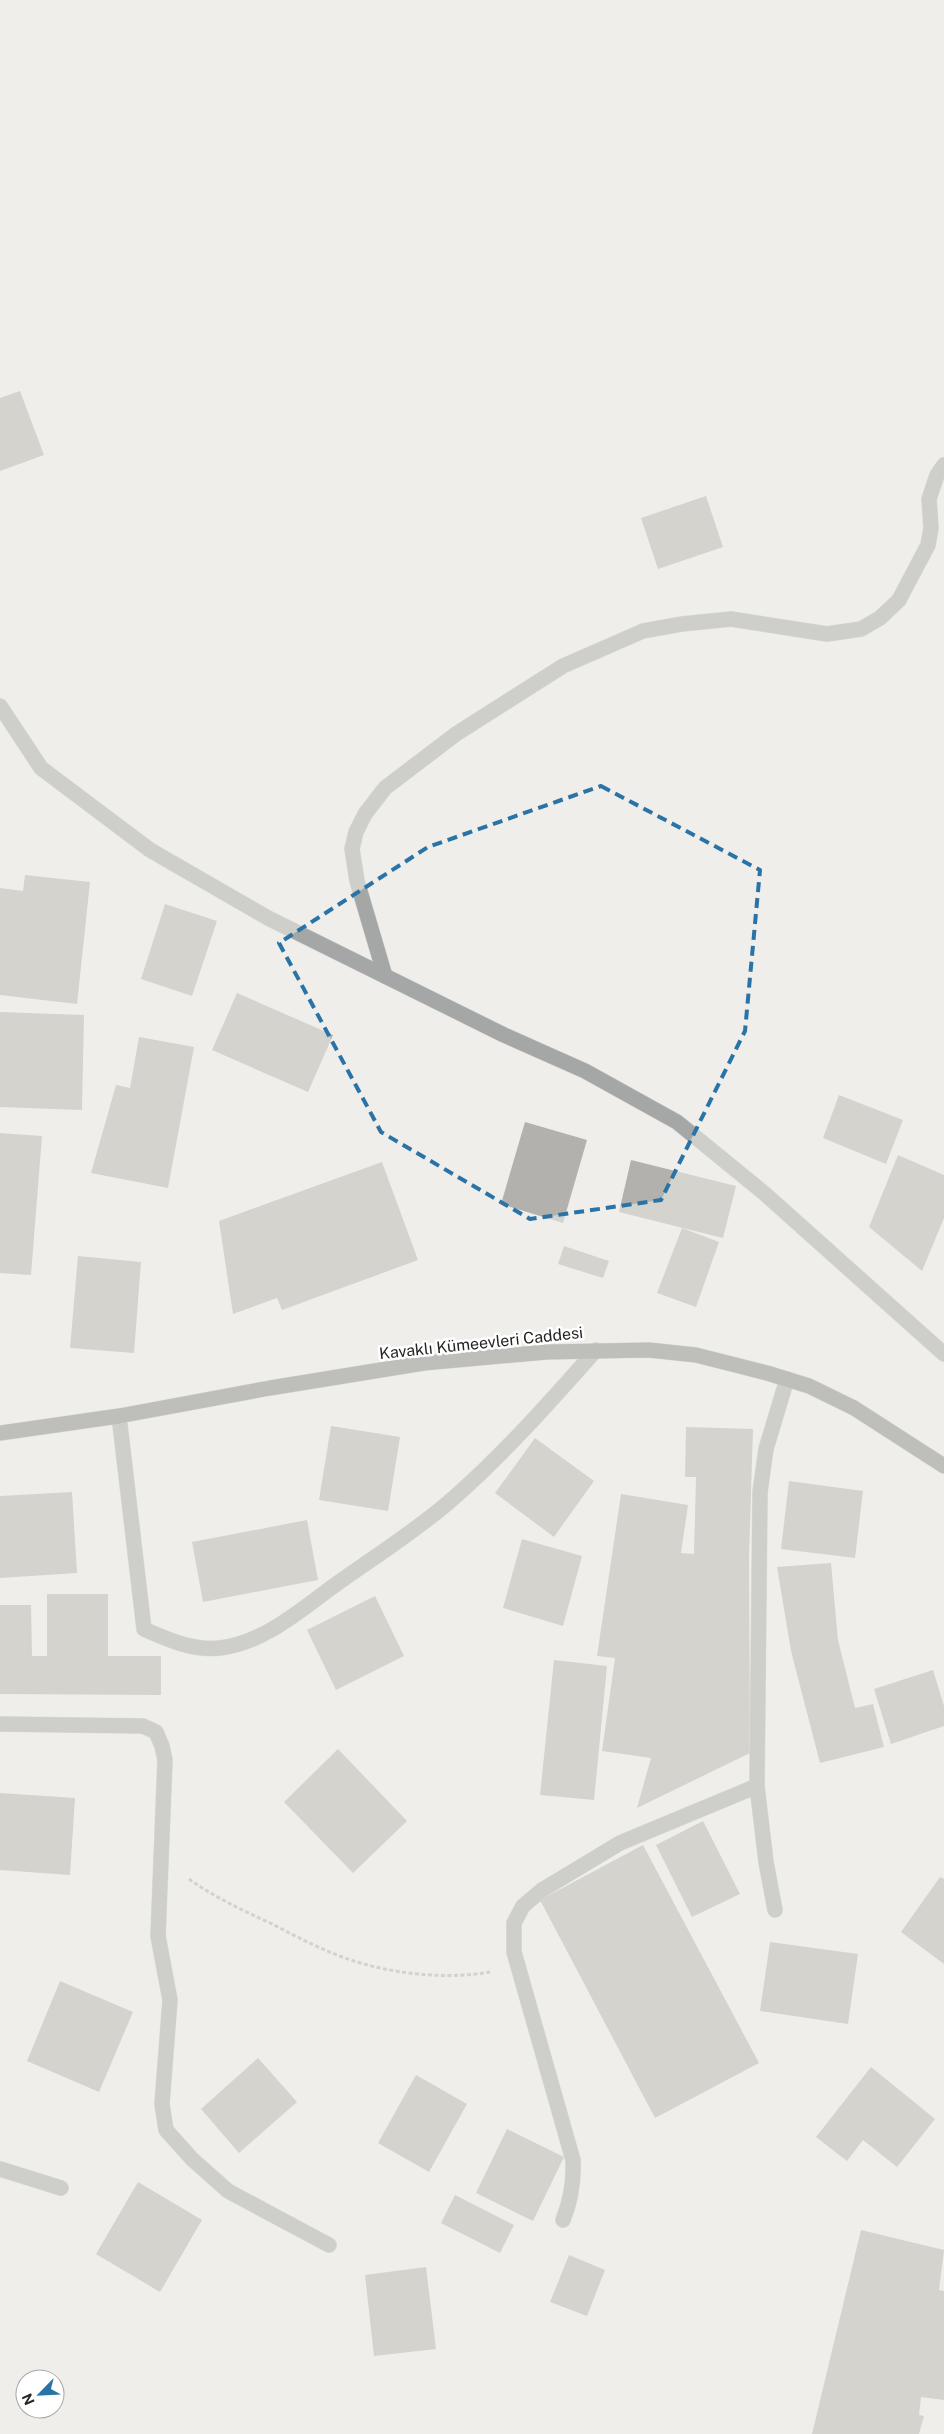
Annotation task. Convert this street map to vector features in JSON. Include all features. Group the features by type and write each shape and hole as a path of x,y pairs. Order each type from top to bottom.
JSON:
{"street":[{"path":"385,976 357,881 352,849 356,832 365,814 385,788 456,734 563,666 643,631 682,624 731,619 827,634 861,629 880,618 899,600 928,545 931,528 929,499 937,475 944,465"},
{"path":"0,706 41,768 150,850 268,918 504,1035 585,1071 677,1122 764,1193 944,1354"},
{"path":"119,1416 144,1629 166,1639 199,1648 221,1648 253,1639 284,1622 448,1503 522,1433 596,1350"},
{"name":"Kavaklı Kümeevleri Caddesi","path":"0,1433 119,1416 270,1388 424,1364 596,1350 648,1350 696,1356 809,1386 854,1408 944,1466"},
{"path":"775,1910 766,1862 757,1786 760,1492 766,1449 787,1379"},
{"path":"0,1724 143,1726 156,1732 165,1760 158,1936 170,2000 162,2104 166,2130 192,2159 228,2191 265,2213 329,2245"},
{"path":"563,2220 574,2182 573,2160 514,1952 514,1923 523,1906 542,1890 620,1843 757,1786"},
{"path":"0,2169 61,2188"}],"path":[{"path":"161,1858 202,1888 226,1902 326,1951 364,1964 398,1971 446,1975 472,1975 519,1968"}],"highlighted area":[{"path":"601,786 760,870 745,1031 661,1200 530,1219 381,1132 279,943 428,847"}],"building":[{"path":"20,391 44,455 0,471 0,398"},
{"path":"706,496 723,547 658,569 641,518"},
{"path":"25,875 90,882 77,1004 0,995 0,888 23,891"},
{"path":"165,904 217,921 192,996 141,979"},
{"path":"237,993 333,1035 308,1092 212,1050"},
{"path":"0,1012 84,1015 82,1110 0,1107"},
{"path":"139,1037 194,1047 168,1188 91,1173 116,1085 130,1088"},
{"path":"839,1095 903,1120 886,1164 823,1138"},
{"path":"525,1122 587,1140 563,1223 501,1204"},
{"path":"0,1133 42,1136 31,1275 0,1273"},
{"path":"898,1155 944,1175 944,1218 922,1271 869,1227"},
{"path":"631,1160 736,1186 723,1238 619,1212"},
{"path":"382,1162 418,1260 282,1310 277,1298 233,1314 219,1221"},
{"path":"682,1228 719,1242 696,1307 657,1293"},
{"path":"564,1246 609,1261 603,1278 558,1264"},
{"path":"78,1256 141,1262 134,1353 70,1348"},
{"path":"331,1426 400,1437 388,1511 319,1500"},
{"path":"686,1427 753,1429 749,1556 750,1753 637,1808 651,1758 602,1751 615,1658 597,1656 621,1494 688,1505 681,1553 694,1554 696,1477 685,1477"},
{"path":"535,1438 594,1481 554,1537 495,1493"},
{"path":"789,1481 863,1491 855,1558 781,1549"},
{"path":"72,1492 77,1573 0,1578 0,1496"},
{"path":"307,1520 318,1580 203,1602 192,1542"},
{"path":"522,1539 582,1556 563,1626 503,1608"},
{"path":"831,1563 838,1640 855,1708 873,1704 884,1747 820,1763 791,1651 777,1567"},
{"path":"47,1594 108,1594 108,1656 161,1656 161,1695 0,1694 0,1605 31,1605 32,1656 47,1656"},
{"path":"375,1596 404,1656 336,1690 307,1630"},
{"path":"554,1660 607,1666 594,1800 540,1795"},
{"path":"933,1670 944,1706 944,1726 891,1744 874,1689"},
{"path":"338,1749 407,1821 353,1873 284,1802"},
{"path":"0,1793 75,1798 70,1875 0,1870"},
{"path":"703,1821 740,1894 692,1917 656,1845"},
{"path":"643,1845 759,2063 655,2118 540,1900"},
{"path":"940,1877 944,1879 944,1964 901,1932"},
{"path":"770,1942 858,1954 848,2024 760,2011"},
{"path":"60,1981 133,2012 99,2092 27,2061"},
{"path":"258,2058 297,2102 239,2153 201,2109"},
{"path":"871,2067 935,2119 897,2167 863,2140 847,2161 816,2137"},
{"path":"416,2075 467,2104 429,2172 378,2143"},
{"path":"507,2129 564,2157 533,2221 476,2193"},
{"path":"138,2182 202,2220 160,2292 96,2254"},
{"path":"455,2195 514,2225 500,2253 441,2223"},
{"path":"861,2230 944,2250 939,2290 944,2291 944,2400 921,2397 919,2415 924,2416 919,2434 812,2434"},
{"path":"569,2255 605,2270 587,2316 550,2302"},
{"path":"426,2267 436,2349 374,2356 365,2275"}]}
